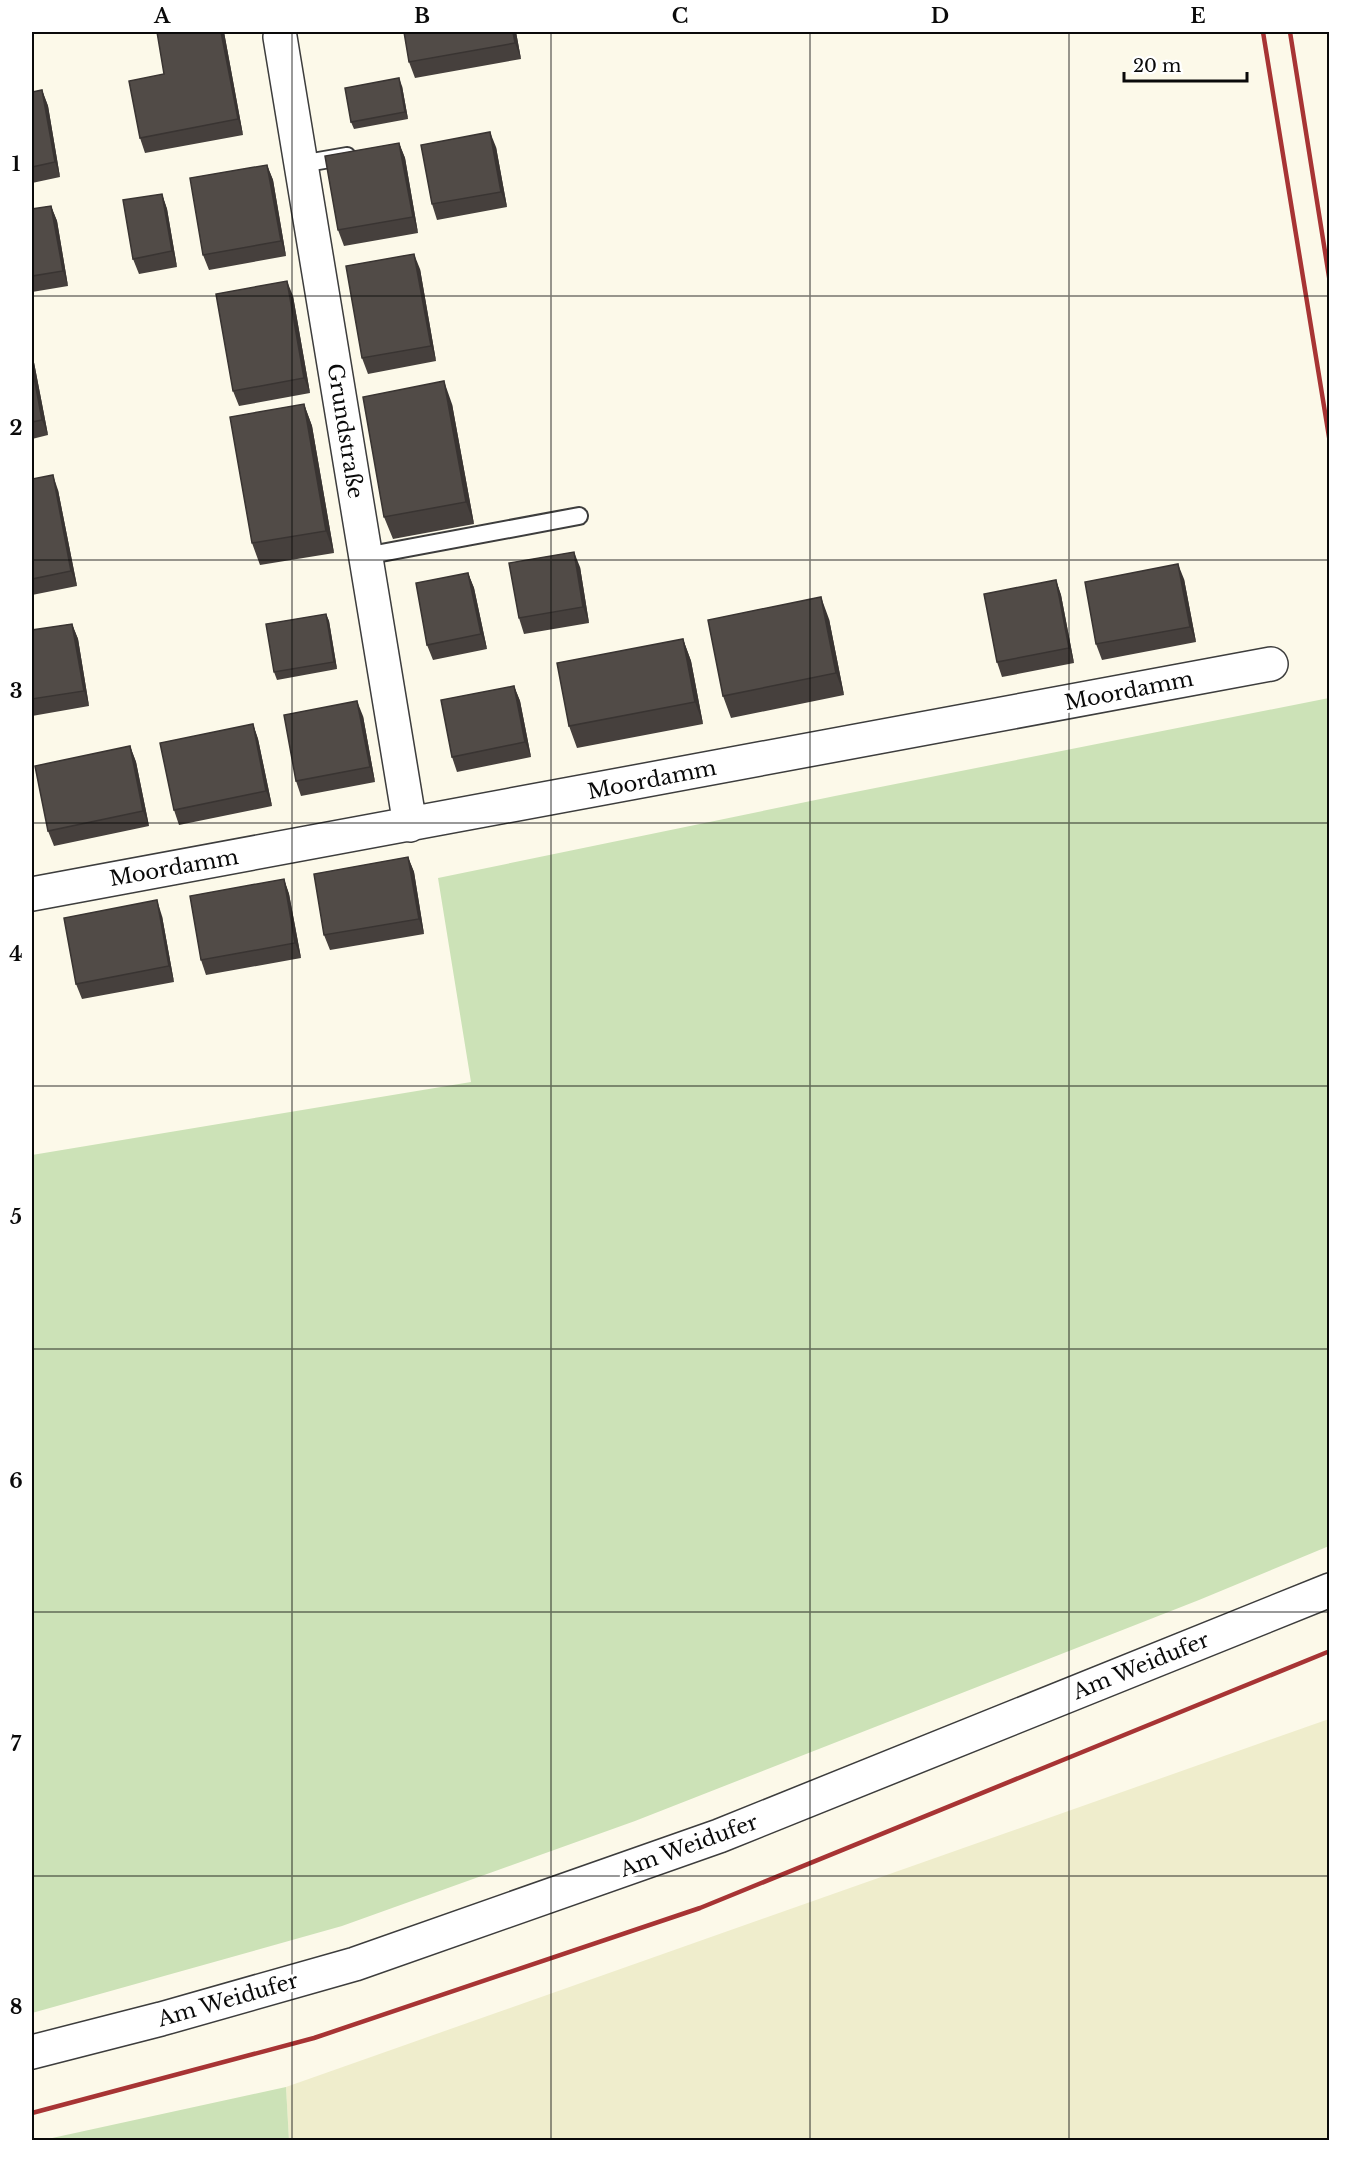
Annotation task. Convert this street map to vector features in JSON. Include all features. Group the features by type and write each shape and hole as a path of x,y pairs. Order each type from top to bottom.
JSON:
{"street":[{"name":"Grundstraße","path":"280,38 410,825"},
{"name":"Moordamm","path":"32,894 1271,664"},
{"name":"Am Weidufer","path":"32,2052 161,2019 355,1964 719,1836 1329,1590"}],"lane":[{"path":"301,164 358,154"},
{"path":"365,556 579,516"}],"shaded area":[{"path":"1329,1719 1329,2140 289,2140 286,2087"}],"green space":[{"path":"1329,698 1329,1546 1199,1600 635,1821 342,1926 32,2013 32,1155 471,1082 438,878"},
{"path":"286,2087 289,2140 43,2140"}],"building":[{"path":"157,32 221,32 238,119 140,138 129,81 164,74"},
{"path":"404,32 513,32 515,43 409,62"},
{"path":"399,78 405,112 351,122 345,88"},
{"path":"42,90 55,162 32,167 32,92"},
{"path":"490,132 501,192 432,204 421,145"},
{"path":"399,143 413,217 338,230 325,156"},
{"path":"267,165 281,241 203,255 190,178"},
{"path":"162,194 172,251 133,259 123,200"},
{"path":"51,206 63,271 32,276 32,209"},
{"path":"414,254 431,346 362,358 346,266"},
{"path":"287,281 304,378 233,391 216,294"},
{"path":"32,366 42,420 32,422"},
{"path":"444,381 466,502 384,517 363,397"},
{"path":"304,404 326,531 252,543 230,417"},
{"path":"53,475 71,571 32,579 32,479"},
{"path":"574,552 583,607 519,618 509,563"},
{"path":"1178,564 1190,627 1096,644 1085,582"},
{"path":"468,573 481,634 427,645 416,583"},
{"path":"1056,580 1069,648 997,662 984,594"},
{"path":"821,597 836,673 723,696 708,620"},
{"path":"326,614 334,662 274,672 266,624"},
{"path":"72,624 84,691 32,699 32,630"},
{"path":"683,639 695,702 569,726 557,663"},
{"path":"514,686 525,742 452,757 441,700"},
{"path":"357,701 370,767 296,781 284,715"},
{"path":"253,724 266,791 174,810 160,743"},
{"path":"130,746 143,811 48,831 35,766"},
{"path":"408,857 419,919 324,935 314,874"},
{"path":"284,879 295,943 201,960 190,896"},
{"path":"157,900 169,966 76,984 64,918"}],"railway":[{"path":"1263,32 1330,443"},
{"path":"1290,32 1330,283"},
{"path":"32,2113 314,2038 700,1908 1330,1651"}]}
